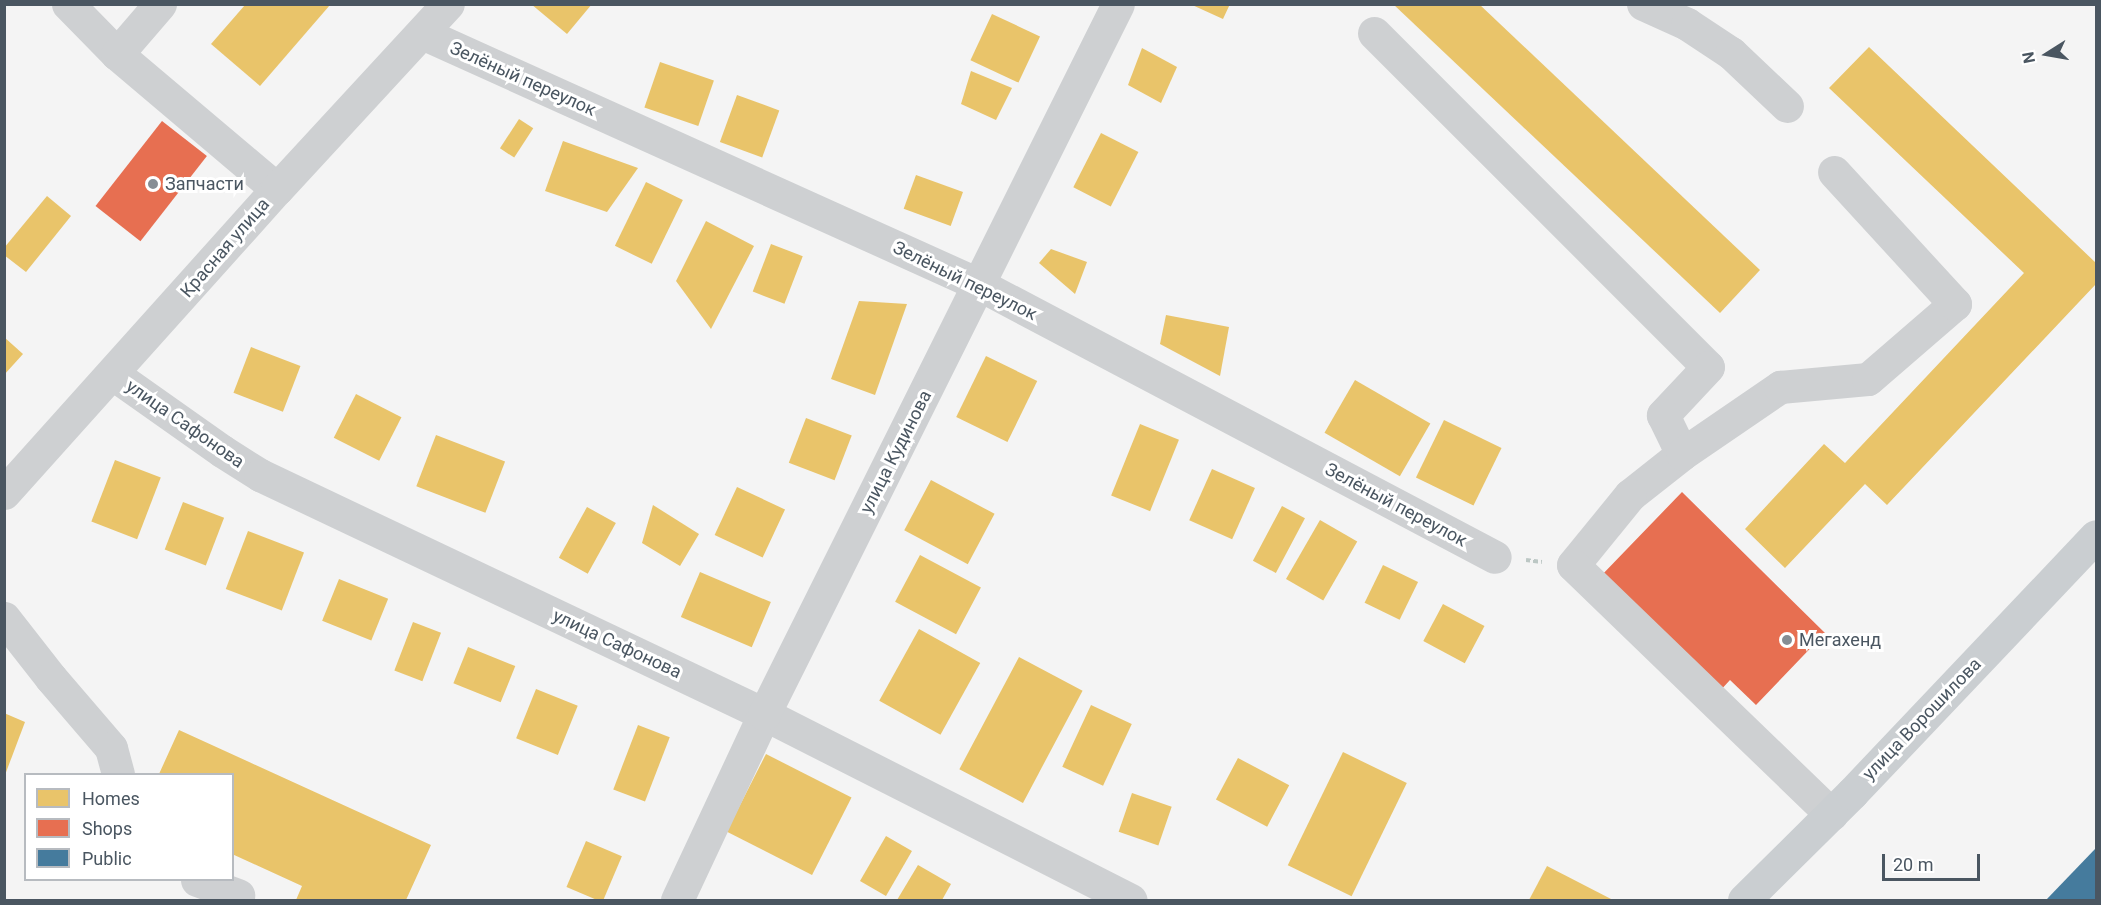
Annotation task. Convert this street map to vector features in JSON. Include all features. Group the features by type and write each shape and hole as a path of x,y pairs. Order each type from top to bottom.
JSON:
{"main road":[{"name":"улица Ворошилова","path":"1744,900 1831,814 2097,536"}],"street":[{"path":"68,4 117,54 277,189"},
{"path":"117,54 160,4"},
{"name":"Красная улица","path":"4,494 277,189 448,4"},
{"name":"улица Кудинова","path":"677,900 764,714 980,285 1118,4"},
{"path":"1643,4 1687,24 1731,52 1787,106"},
{"name":"Зелёный переулок","path":"422,33 980,285 1495,557"},
{"path":"1374,33 1708,368 1663,415 1682,454"},
{"path":"1831,814 1573,565 1630,495 1682,454 1780,387 1868,380 1955,304 1834,172"},
{"name":"улица Сафонова","path":"113,374 222,451 261,475 764,714 1130,900"},
{"path":"4,618 51,678 111,748 118,773"},
{"path":"201,881 238,895"}],"path":[{"path":"1495,557 1573,565"}],"building: Homes":[{"path":"531,4 592,4 567,34"},
{"path":"1190,4 1230,4 1223,19"},
{"path":"1393,4 1479,4 1760,270 1720,313"},
{"path":"245,5 330,5 260,86 211,44"},
{"path":"992,14 1040,36 1018,83 970,60"},
{"path":"1869,47 2096,263 2096,284 1887,505 1865,484 1785,568 1745,529 1824,444 1845,463 2024,273 1829,88"},
{"path":"1142,48 1177,67 1161,103 1128,85"},
{"path":"660,62 714,81 698,126 644,107"},
{"path":"971,71 1012,88 996,120 961,104"},
{"path":"737,95 779,110 762,157 720,142"},
{"path":"519,119 533,128 514,158 500,148"},
{"path":"1101,133 1138,152 1111,206 1073,187"},
{"path":"563,141 638,168 607,212 545,191"},
{"path":"916,175 963,192 951,226 904,209"},
{"path":"646,182 683,200 652,264 615,246"},
{"path":"47,196 71,216 26,272 4,255 4,248"},
{"path":"706,221 754,246 711,329 676,281"},
{"path":"771,244 803,256 784,304 753,292"},
{"path":"1051,249 1087,262 1075,294 1039,263"},
{"path":"859,301 907,304 875,395 831,379"},
{"path":"1166,315 1229,327 1220,376 1160,344"},
{"path":"4,337 23,354 4,375"},
{"path":"251,347 300,366 283,412 233,393"},
{"path":"986,356 1037,381 1007,442 956,417"},
{"path":"1355,380 1430,424 1400,476 1324,433"},
{"path":"356,394 401,417 379,461 334,438"},
{"path":"806,418 852,436 835,480 789,463"},
{"path":"1444,420 1502,448 1473,506 1416,478"},
{"path":"1140,424 1179,440 1150,511 1111,495"},
{"path":"436,435 505,462 485,513 416,486"},
{"path":"115,460 161,478 137,539 91,522"},
{"path":"1212,469 1255,488 1232,539 1189,520"},
{"path":"931,480 995,514 968,564 904,530"},
{"path":"737,487 785,509 763,557 715,535"},
{"path":"183,502 224,518 206,565 165,550"},
{"path":"653,505 699,534 680,566 642,543"},
{"path":"1282,506 1305,518 1276,573 1253,561"},
{"path":"587,507 616,523 588,574 559,558"},
{"path":"1320,520 1357,542 1323,600 1286,579"},
{"path":"248,531 304,553 282,610 226,589"},
{"path":"920,555 981,587 956,634 895,602"},
{"path":"1383,565 1418,582 1400,620 1365,603"},
{"path":"700,572 771,602 752,647 681,617"},
{"path":"339,579 388,599 371,641 322,621"},
{"path":"1443,604 1484,626 1465,663 1423,641"},
{"path":"413,622 441,633 422,681 394,671"},
{"path":"919,629 980,663 940,735 879,701"},
{"path":"468,647 515,666 501,702 453,683"},
{"path":"1019,657 1083,691 1023,803 959,769"},
{"path":"536,689 578,706 558,755 516,738"},
{"path":"1091,705 1132,724 1103,786 1062,767"},
{"path":"4,713 25,722 5,775 4,775"},
{"path":"638,725 670,737 645,802 613,789"},
{"path":"179,730 431,845 406,900 296,900 302,886 234,855 234,773 159,773"},
{"path":"1343,752 1407,783 1352,896 1288,865"},
{"path":"766,754 852,798 812,875 727,832"},
{"path":"1238,758 1289,785 1267,827 1216,799"},
{"path":"1132,793 1172,807 1158,845 1119,832"},
{"path":"886,836 912,851 886,896 860,881"},
{"path":"586,841 622,856 603,900 597,900 566,887"},
{"path":"918,865 951,884 942,900 897,900"},
{"path":"1547,866 1613,900 1529,900"}],"building: Shops":[{"path":"162,121 207,156 140,241 96,206"},
{"path":"1682,492 1825,633 1756,705 1730,680 1718,693 1599,578"}],"building: Public":[{"path":"2096,848 2096,900 2046,900"}],"place":[{"name":"Запчасти","path":"153,184"},
{"name":"Мегахенд","path":"1787,640"}]}
